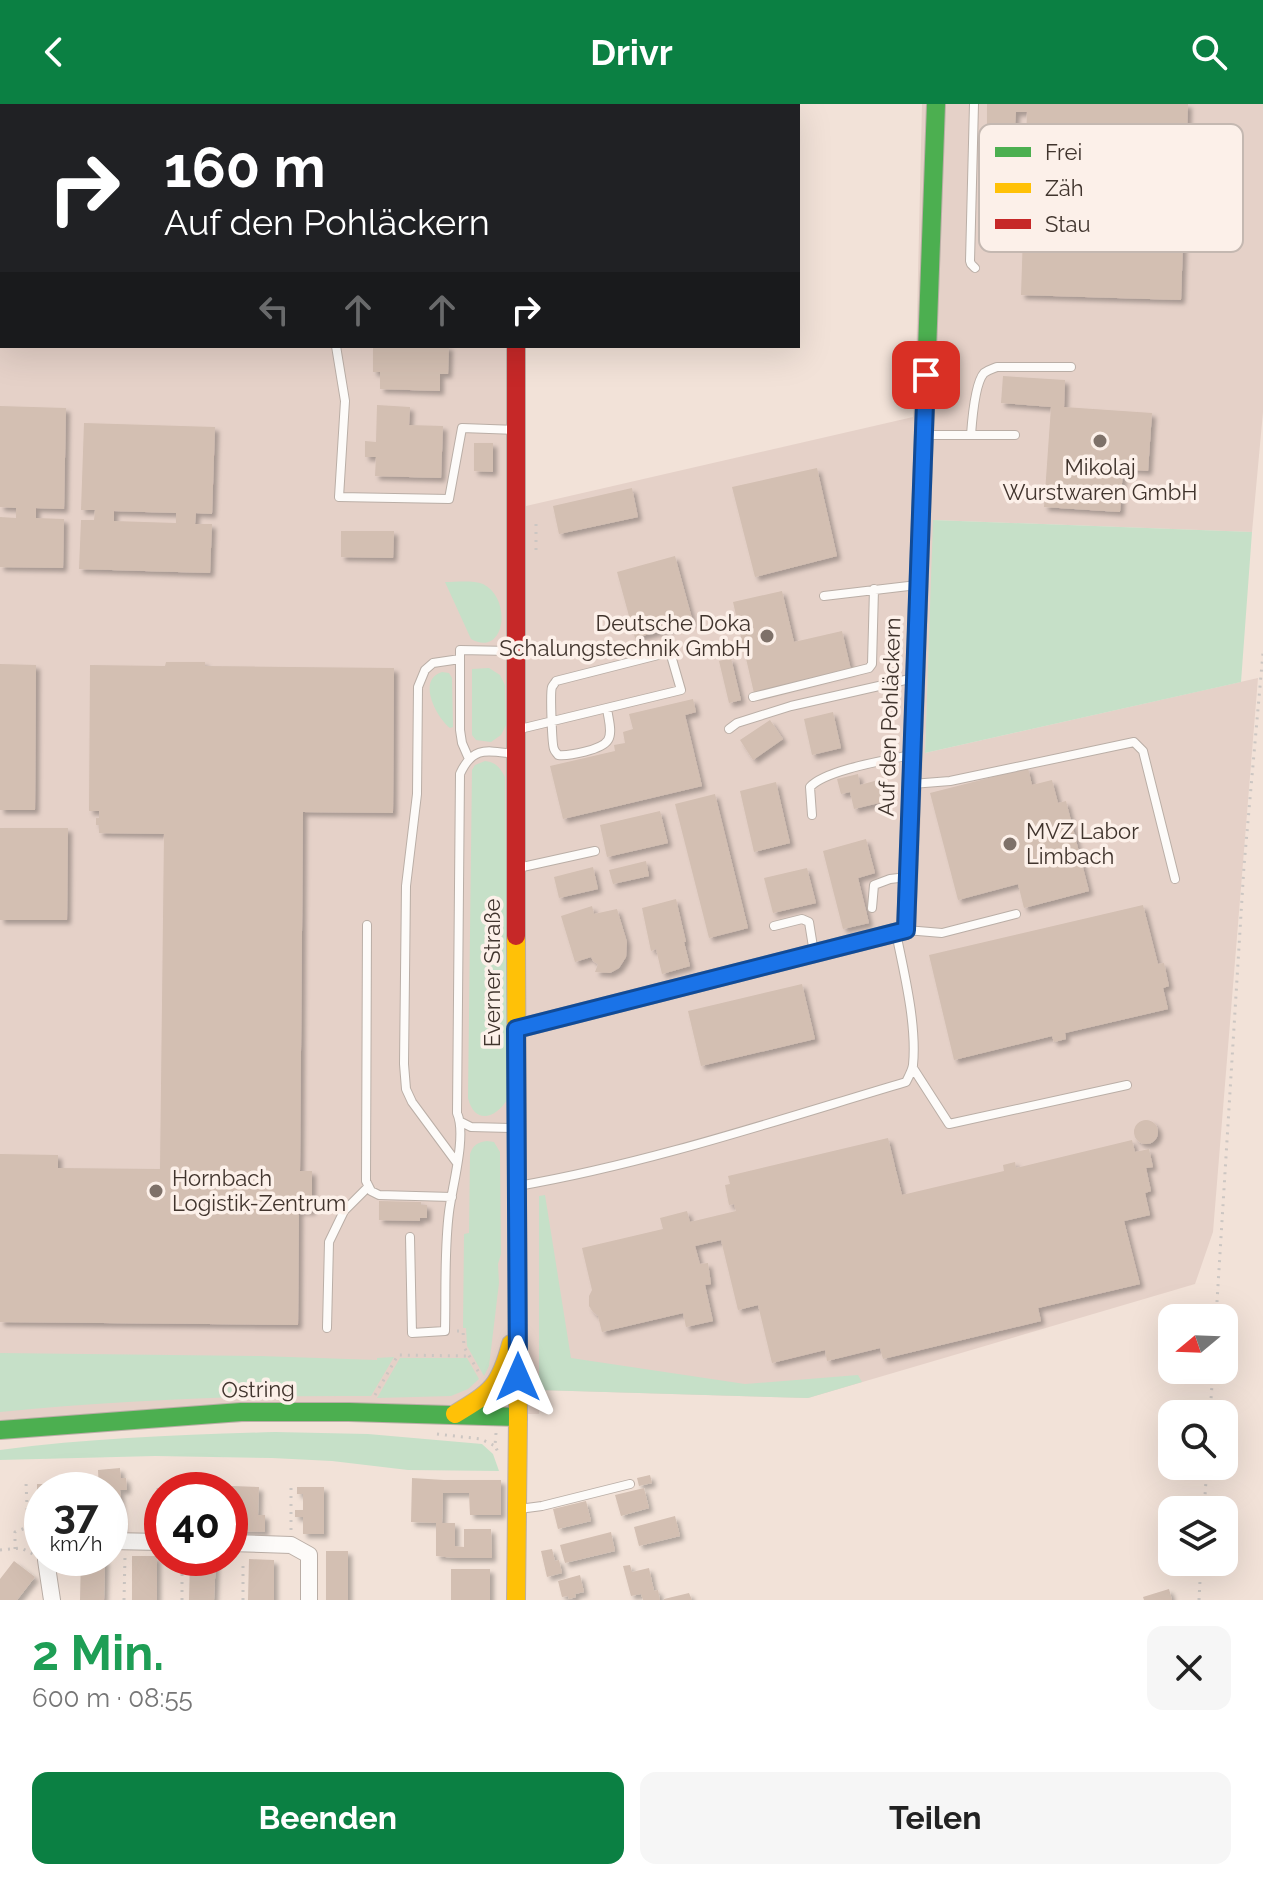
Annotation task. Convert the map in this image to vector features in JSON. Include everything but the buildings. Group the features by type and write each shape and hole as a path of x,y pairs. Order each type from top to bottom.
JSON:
{"street":[{"name":"Auf den Pohläckern","path":"900,932 908,877 936,104"},
{"name":"Everner Straße","path":"516,348 516,1600"},
{"path":"516,1029 900,932"},
{"path":"455,1414 493,1389 501,1376 518,1322"},
{"name":"Ostring","path":"0,1430 241,1412 518,1417"},
{"path":"248,1543 291,1545 309,1555 309,1600"},
{"path":"48,1576 52,1600"}],"lane":[{"path":"974,104 970,261 975,268"},
{"path":"336,348 345,401 339,497 449,499 462,428 515,430"},
{"path":"971,435 974,407 986,371 997,367 1071,367"},
{"path":"924,435 1015,435"},
{"path":"824,596 918,585"},
{"path":"753,697 869,668 872,664 874,589"},
{"path":"469,759 460,730 460,650 515,651"},
{"path":"515,730 553,721 607,708 681,690 670,652 556,681 552,687 553,721 553,740 558,755 566,756 601,747 608,740 610,730 607,708"},
{"path":"457,1163 412,1102 406,1089 404,1064 406,886 417,794 418,687 425,670 433,663 460,659"},
{"path":"729,729 737,723 791,706 915,678"},
{"path":"911,784 950,781 1134,742 1143,751 1175,879"},
{"path":"410,1237 412,1333 445,1331 448,1233 461,1122 457,1113 460,774 472,754 484,750 515,754"},
{"path":"812,815 810,787 817,780 912,755"},
{"path":"515,869 595,851"},
{"path":"872,908 874,885 908,877"},
{"path":"517,1186 566,1178 727,1136 906,1082 913,1068 912,1032 900,932 942,933 1016,914"},
{"path":"774,926 802,919 809,922 814,953"},
{"path":"367,925 366,1181 374,1193 385,1196 452,1197"},
{"path":"913,1068 949,1124 1127,1085"},
{"path":"461,1122 471,1127 516,1128"},
{"path":"327,1328 329,1242 344,1211 368,1187"},
{"path":"518,1509 630,1484"}],"path":[{"path":"1217,1304 1244,866 1263,653"},
{"path":"445,1331 463,1331 464,1347 484,1382"},
{"path":"372,1401 398,1355 468,1356"},
{"path":"428,1433 481,1439 495,1446"},
{"path":"291,1488 291,1545"},
{"path":"15,1549 15,1532 24,1529"},
{"path":"0,1550 24,1549"},
{"path":"122,1576 124,1600"},
{"path":"182,1576 182,1600"},
{"path":"240,1576 243,1600"},
{"path":"1199,1600 1200,1576"}],"shaded area":[{"path":"922,104 1263,104 1263,412 1252,532 934,520 925,753 1258,678 1213,1232 1195,1284 808,1398 540,1390 539,1414 455,1414 0,1432 0,348 525,348 526,506 913,417"}],"green space":[{"path":"933,520 1252,532 1241,682 925,753"},
{"path":"445,582 479,583 492,591 499,602 501,624 498,634 491,641 483,643 471,639"},
{"path":"489,668 500,675 505,685 506,725 501,735 491,742 476,740 472,735 472,669"},
{"path":"449,673 452,678 453,727 450,728 431,699 430,683 434,676"},
{"path":"485,761 497,766 505,777 508,1098 492,1114 481,1116 471,1107 468,1098 472,770 475,765"},
{"path":"494,1142 500,1152 501,1254 489,1366 484,1376 467,1346 466,1328 463,1328 464,1234 469,1233 470,1154 476,1144"},
{"path":"545,1195 571,1358 745,1384 858,1375 862,1382 808,1398 539,1390 539,1196"},
{"path":"0,1353 377,1360 394,1357 371,1396 185,1399 0,1412"},
{"path":"400,1358 467,1358 479,1379 468,1389 451,1396 377,1398"},
{"path":"275,1432 368,1434 482,1444 493,1454 499,1471 408,1470 272,1458 155,1456 0,1460 0,1450 34,1446"}],"traffic: fast":[{"path":"924,433 936,104"},
{"path":"0,1430 241,1412 518,1417"}],"traffic: slow":[{"path":"516,1029 906,930 909,857"},
{"path":"516,936 516,1600"},
{"path":"455,1414 493,1386 503,1370 511,1344"}],"traffic: jam":[{"path":"516,348 516,936"},
{"path":"909,857 924,433"}],"place":[{"name":"Mikolaj Wurstwaren GmbH","path":"1100,441"},
{"name":"Deutsche Doka Schalungstechnik GmbH","path":"767,636"},
{"name":"MVZ Labor Limbach","path":"1010,844"},
{"name":"Hornbach Logistik-Zentrum","path":"156,1191"}],"route":[{"path":"518,1377 516,1029 906,930 926,375"}]}
